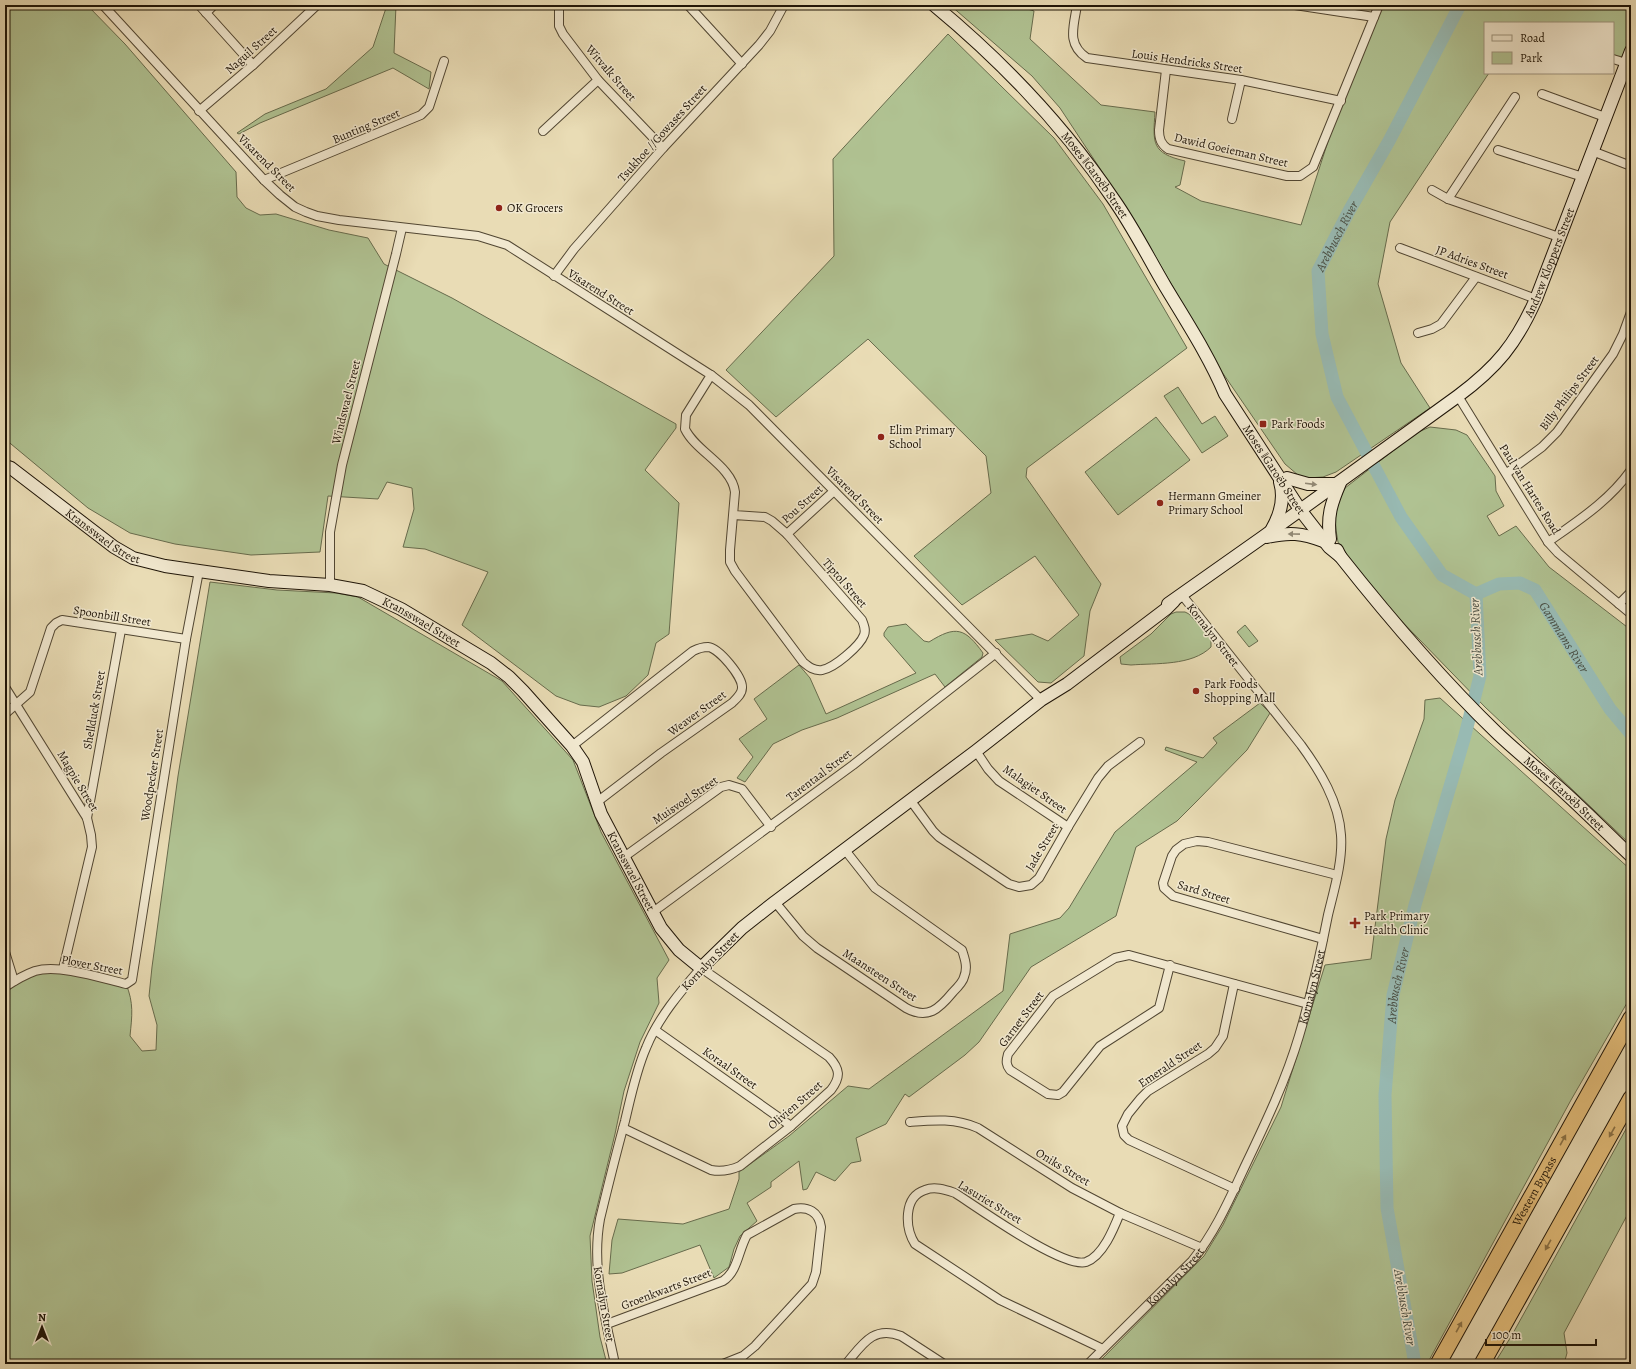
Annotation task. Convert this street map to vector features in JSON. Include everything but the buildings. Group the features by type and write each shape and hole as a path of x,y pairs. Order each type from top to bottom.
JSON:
{"highway":[{"name":"Western Bypass","path":"1439,1362 1631,1018"},
{"path":"1482,1364 1631,1098"}],"street":[{"name":"Visarend Street","path":"103,5 264,180 295,207 317,216 402,228 478,236 492,239 507,245 711,375 749,405 996,653 1046,697"},
{"path":"199,5 253,65"},
{"path":"206,13 214,5"},
{"name":"Naguil Street","path":"199,111 253,65 317,5"},
{"name":"Witvalk Street","path":"559,5 559,26 563,34 598,80 663,148"},
{"path":"688,5 742,64"},
{"name":"Tsukhoe //Gowases Street","path":"554,276 574,249 663,148 759,46 770,31 784,5"},
{"name":"Moses ǁGaroëb Street","path":"934,5 986,50 1032,96 1052,118 1094,172 1115,201 1217,376 1225,394 1303,509 1340,556 1408,639 1469,705 1631,856"},
{"name":"Louis Hendricks Street","path":"1077,5 1072,35 1075,46 1079,52 1087,58 1242,80 1341,101"},
{"path":"1295,5 1374,17"},
{"name":"Dawid Goeieman Street","path":"1166,70 1159,130 1159,139 1162,145 1168,149 1287,176 1300,176 1314,167 1379,5"},
{"name":"Andrew Kloppers Street","path":"1339,483 1408,431 1458,396 1489,371 1503,355 1522,328 1536,299 1631,51"},
{"path":"1614,59 1626,63"},
{"name":"Bunting Street","path":"264,180 421,115 429,107 444,61"},
{"path":"543,131 598,80"},
{"path":"1232,119 1242,80"},
{"path":"1542,94 1605,117"},
{"path":"1448,199 1514,97"},
{"path":"1498,150 1583,177"},
{"path":"1592,151 1631,166"},
{"path":"1432,190 1448,199 1559,237"},
{"name":"Windswael Street","path":"330,585 330,532 336,494 402,228"},
{"name":"JP Adries Street","path":"1400,248 1536,299"},
{"path":"1418,333 1432,329 1441,324 1476,277"},
{"name":"Billy Philips Street","path":"1506,473 1542,447 1557,432 1613,354 1631,312"},
{"name":"Tiptol Street","path":"711,375 686,415 684,429 695,444 731,478 734,485 734,515 730,562 735,571 802,662 811,669 821,670 829,668 848,655 858,645 864,636 865,626 862,620 787,534 772,521 765,517 734,515"},
{"name":"Paul van Hartes Road","path":"1458,396 1548,542 1558,553 1631,614"},
{"name":"Kransswael Street","path":"5,466 11,468 114,547 133,558 199,572 269,581 330,585 363,591 396,606 491,663 509,677 523,691 572,746 583,762 601,814 661,928 679,950 701,968"},
{"path":"1548,542 1594,510 1620,485 1631,470"},
{"path":"1267,535 1278,519 1282,505 1283,478 1308,484 1339,483"},
{"path":"1303,509 1339,483"},
{"path":"1267,535 1296,533 1327,540 1329,510 1339,483"},
{"name":"Pou Street","path":"787,534 834,491"},
{"name":"Kornalyn Street","path":"615,1364 600,1295 596,1258 596,1238 623,1128 646,1047 677,995 701,968 742,928 775,902 911,801 1046,697 1067,684 1166,609 1178,598 1303,509"},
{"name":"Woodpecker Street","path":"130,982 133,978 186,639 199,572"},
{"path":"1619,604 1631,592"},
{"name":"Kornalyn Street","path":"1088,1364 1192,1261 1221,1218 1273,1107 1289,1065 1308,1004 1341,851 1341,834 1334,804 1319,772 1301,745 1178,598"},
{"name":"Spoonbill Street","path":"15,704 30,692 51,628 56,622 62,620 186,639"},
{"name":"Shellduck Street","path":"87,818 121,630"},
{"name":"Weaver Street","path":"572,746 693,651 700,648 707,647 716,650 726,659 740,679 743,687 740,695 732,703 597,802"},
{"name":"Tarentaal Street","path":"653,912 854,765 996,653"},
{"name":"Magpie Street","path":"5,686 87,818 91,834 92,847 63,969"},
{"path":"5,714 15,704"},
{"name":"Jade Street","path":"911,801 933,831 940,837 1009,884 1019,887 1031,885 1039,878 1068,826 1098,778 1108,766 1140,742"},
{"name":"Malagiet Street","path":"976,751 988,769 999,781 1068,826"},
{"name":"Muisvoel Street","path":"624,857 721,787 729,785 742,789 771,826"},
{"name":"Sard Street","path":"1323,939 1173,896 1164,888 1163,883 1172,856 1176,850 1184,844 1197,841 1208,842 1337,875"},
{"name":"Maansteen Street","path":"775,902 803,936 817,948 906,1008 915,1013 928,1012 940,1007 964,978 966,959 962,950 875,888 845,850"},
{"path":"5,952 14,981"},
{"name":"Garnet Street","path":"1170,965 1159,1008 1100,1046 1063,1092 1058,1095 1048,1094 1010,1070 1006,1063 1008,1054 1048,1000 1061,990 1115,958 1125,955 1170,965 1308,1004"},
{"name":"Olivien Street","path":"623,1128 711,1170 717,1171 740,1166 791,1126 836,1084 839,1076 836,1065 830,1057 701,968"},
{"name":"Plover Street","path":"5,987 34,972 47,969 63,969 126,984 130,982"},
{"name":"Emerald Street","path":"1234,984 1224,1036 1220,1042 1208,1054 1148,1091 1128,1114 1122,1126 1124,1135 1129,1140 1235,1189"},
{"name":"Koraal Street","path":"655,1030 791,1126"},
{"name":"Oniks Street","path":"910,1122 943,1120 956,1121 972,1126 1072,1188 1120,1213 1202,1248"},
{"name":"Lasuriet Street","path":"1103,1349 1000,1300 915,1244 910,1237 908,1217 909,1208 917,1194 924,1190 934,1188 945,1189 955,1193 1036,1244 1077,1263 1086,1262 1092,1259 1105,1245 1120,1213"},
{"name":"Groenkwarts Street","path":"607,1324 722,1281 734,1270 743,1242 747,1235 794,1209 802,1207 809,1209 816,1214 820,1221 821,1227 816,1272 812,1284 755,1346 743,1356 723,1364"},
{"path":"846,1364 871,1336 877,1333 885,1332 901,1336 944,1364"}],"green space":[{"path":"5,5 87,5 125,44 236,172 237,197 246,208 260,215 276,214 329,230 368,238 384,264 452,298 676,424 676,428 645,470 679,503 669,634 656,643 648,675 626,696 599,707 580,705 556,696 462,625 488,572 425,549 403,547 414,509 412,488 387,482 378,499 328,496 320,552 251,555 175,544 130,533 88,508 5,439"},
{"path":"387,5 396,5 394,53 431,72 429,89 393,68 260,123 239,134 237,133 265,114 326,89 373,47"},
{"path":"950,5 1015,5 1034,11 1030,39 1101,105 1155,112 1154,132 1156,145 1166,154 1185,161 1180,185 1175,187 1201,201 1301,225 1341,101 1379,5 1631,5 1631,49 1626,63 1614,59 1614,22 1484,22 1484,74 1488,74 1390,222 1378,284 1401,363 1430,408 1336,472 1323,477 1307,478 1298,475 1285,464 1222,372 1136,223 1060,108 1032,76"},
{"path":"948,34 1054,138 1103,204 1187,348 1027,468 1026,477 1101,584 1090,611 1084,656 1051,683 1038,682 995,640 1032,634 1048,641 1079,615 1035,556 962,605 914,556 991,493 986,456 868,339 776,417 726,370 834,256 833,159"},
{"path":"1178,387 1202,424 1215,416 1228,436 1202,453 1164,396"},
{"path":"1156,417 1190,460 1118,515 1085,472"},
{"path":"1430,427 1456,430 1467,435 1495,476 1496,491 1504,506 1487,516 1499,536 1516,526 1549,567 1631,630 1631,845 1485,707 1384,603 1345,554 1338,542 1335,517 1339,500 1345,488 1416,433"},
{"path":"210,582 277,590 336,593 358,597 502,681 573,760 601,832 669,960 657,978 659,1003 640,1042 624,1091 590,1236 592,1281 600,1337 607,1364 5,1364 5,987 47,969 126,984 129,991 132,1016 130,1036 142,1051 156,1050 157,1025 149,996 152,967 178,776"},
{"path":"1176,612 1185,612 1189,614 1211,638 1211,647 1194,658 1184,661 1131,665 1121,664 1120,657 1151,634 1171,614"},
{"path":"906,624 924,641 929,642 953,631 965,634 971,638 983,653 982,657 945,687 935,674 837,718 802,730 773,744 745,782 737,778 753,757 739,739 767,719 754,699 799,665 810,678 826,714 916,673 884,636 884,633 888,627"},
{"path":"1245,625 1258,641 1249,647 1237,632"},
{"path":"1440,698 1631,870 1631,996 1571,1100 1427,1364 1097,1364 1204,1256 1223,1225 1281,1107 1325,965 1371,959 1386,839 1395,800 1424,719 1425,700"},
{"path":"1260,703 1270,713 1247,750 1177,821 1136,847 1116,916 1031,967 979,1042 965,1055 909,1097 905,1094 886,1124 856,1138 861,1161 851,1163 835,1181 816,1172 807,1189 803,1190 799,1161 771,1182 771,1187 747,1203 757,1221 740,1236 734,1249 729,1267 714,1278 700,1245 622,1273 609,1274 612,1240 618,1219 683,1224 729,1209 739,1179 739,1172 789,1136 848,1086 869,1089 1003,991 1010,934 1060,918 1069,908 1115,832 1197,762 1165,750 1166,747 1203,758 1217,743 1213,738"},
{"path":"1631,1120 1631,1208 1564,1333 1567,1353 1564,1364 1494,1364 1512,1335"}],"waterway":[{"name":"Arebbusch River","path":"1415,1364 1387,1208 1385,1095 1393,995 1415,905 1464,739 1480,676 1476,594 1442,575 1401,517 1337,397 1322,334 1318,271 1349,211 1389,141 1460,5"},
{"name":"Gammams River","path":"1476,594 1499,584 1520,583 1535,590 1610,709 1631,734"}],"place":[{"name":"OK Grocers","path":"499,208"},
{"name":"Park Foods","path":"1263,424"},
{"name":"Elim Primary School","path":"881,437"},
{"name":"Hermann Gmeiner Primary School","path":"1160,503"},
{"name":"Park Foods Shopping Mall","path":"1196,691"},
{"name":"Park Primary Health Clinic","path":"1355,923"}]}
